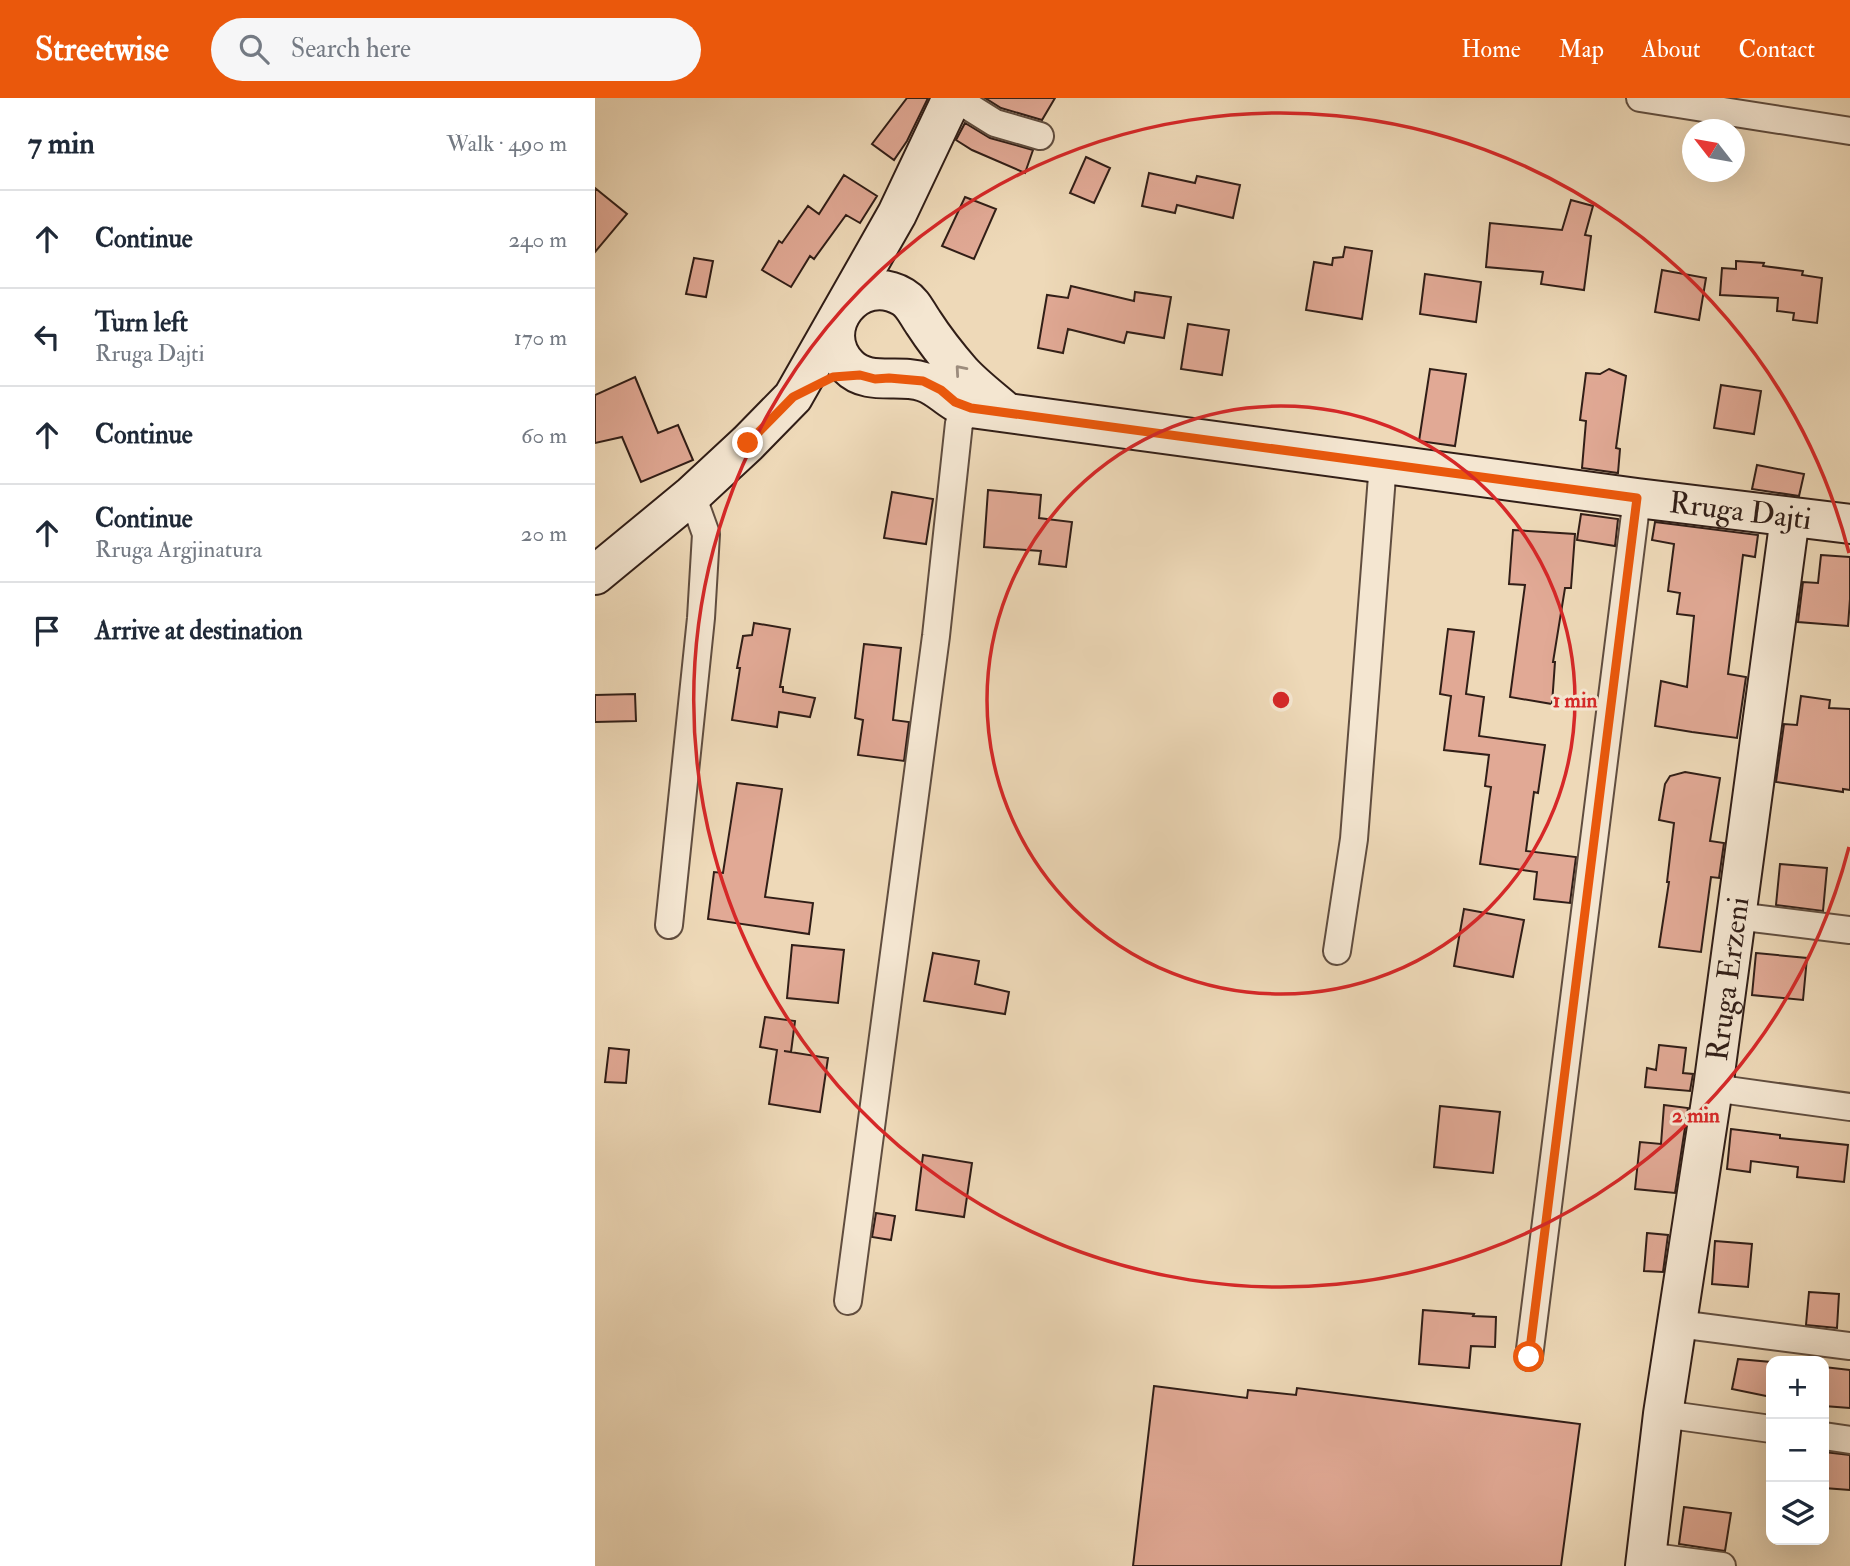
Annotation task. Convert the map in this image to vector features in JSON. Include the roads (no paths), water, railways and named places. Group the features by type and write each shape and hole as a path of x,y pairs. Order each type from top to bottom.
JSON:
{"street":[{"path":"595,575 692,495 793,397 897,214 953,98 995,123 1039,136"},
{"path":"1640,98 1850,131"},
{"path":"793,397 833,377 903,372 914,363 922,349 924,335 897,273 893,248 897,214"},
{"path":"878,290 892,292 913,309 988,410 955,402 941,390 923,381 875,376 848,366 839,354 835,340 841,311 851,300 863,293 878,290"},
{"path":"848,1301 934,650 959,423 988,410"},
{"name":"Rruga Dajti","path":"988,410 1637,498 1850,524"},
{"path":"1338,951 1354,839 1383,463"},
{"path":"669,925 701,618 706,534 692,495"},
{"path":"1529,1357 1637,498"},
{"name":"Rruga Erzeni","path":"1646,1561 1663,1414 1713,1088 1790,517"},
{"path":"1736,916 1850,930"},
{"path":"1713,1088 1850,1107"},
{"path":"1678,1324 1850,1346"},
{"path":"1663,1414 1766,1428"},
{"path":"1829,1437 1850,1440"},
{"path":"1646,1561 1722,1566"}]}
